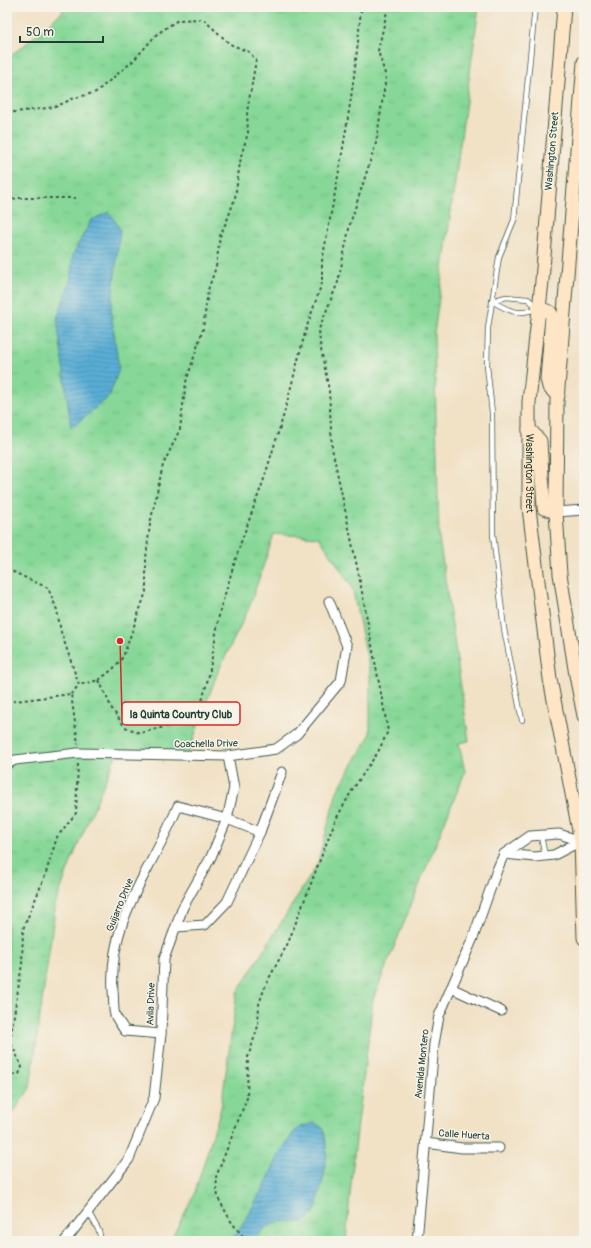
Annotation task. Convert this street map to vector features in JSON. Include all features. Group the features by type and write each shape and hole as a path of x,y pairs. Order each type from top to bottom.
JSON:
{"main road":[{"name":"Washington Street","path":"564,7 529,402 529,508 550,679 581,841 584,938"},
{"path":"584,62 558,396 556,512 560,574 584,716"},
{"path":"538,308 550,312 552,316 547,379 549,387 558,396"},
{"path":"529,429 540,441 544,508 556,512"}],"street":[{"path":"556,512 584,510"},
{"name":"Coachella Drive","path":"7,764 15,760 78,753 228,756 276,749 297,734 341,681 347,646 329,600"},
{"name":"Avila Drive","path":"65,1241 129,1159 154,1098 161,1034 164,959 183,907 211,856 227,819 234,788 228,756"},
{"path":"176,927 205,924 227,902 260,832 282,772"},
{"name":"Guijarro Drive","path":"161,1034 125,1031 115,1015 112,969 120,929 134,893 168,829 178,806 227,819"},
{"path":"227,819 260,832"},
{"name":"Avenida Montero","path":"417,1241 434,1044 439,1016 473,938 496,870 504,854 530,836 559,834 581,841"},
{"path":"504,854 535,857 554,855 581,841"},
{"path":"451,988 501,1011"},
{"name":"Calle Huerta","path":"426,1143 462,1148 499,1148"}],"lane":[{"path":"522,720 504,629 492,534 492,412 487,366 488,328 499,256 514,220 535,7"},
{"path":"506,297 528,299 538,308 525,314 504,308 492,301 506,297"},
{"path":"541,836 545,856"},
{"path":"88,1211 99,1231 101,1241"}],"path":[{"path":"99,680 112,709 125,727 140,733 177,724 193,715 202,701 209,675 220,610 241,542 263,482 284,414 306,329 322,283 322,261 359,45 362,7"},
{"path":"248,1241 232,1223 218,1198 216,1177 247,1098 248,1057 258,1026 259,1004 266,984 288,942 335,821 351,792 378,752 388,731 360,576 332,448 329,390 320,344 319,329 338,282 350,224 376,143 386,77 378,51 388,7"},
{"path":"7,114 55,107 72,99 96,92 133,61 157,34 178,20 203,19 230,44 250,52 256,60 248,112 248,133 241,156 235,198 220,236 216,267 208,290 203,329 186,382 180,430 163,465 150,524 146,558 146,592 123,657 113,669 99,680 78,684 71,694 78,740 76,813 58,837 45,876 23,930 22,964 10,1041 22,1067 19,1074 7,1075"},
{"path":"7,200 20,198 77,198"},
{"path":"7,569 48,588 57,610 61,632 78,684"},
{"path":"7,702 71,694"}],"green space":[{"path":"65,7 479,7 434,334 439,538 469,741 459,743 465,772 373,999 352,1173 346,1241 170,1241 194,1195 221,1108 237,993 317,865 337,791 370,735 370,673 352,587 319,537 274,534 249,608 217,674 187,756 117,753 71,862 56,902 30,1088 7,1122 7,57 21,48 61,13"}],"water":[{"path":"109,212 120,229 111,311 119,369 109,397 71,428 57,319 70,281 73,254 91,220"},
{"path":"314,1123 323,1128 327,1149 323,1180 315,1211 311,1217 303,1222 284,1221 274,1223 264,1229 253,1241 231,1241 242,1226 268,1179 278,1156 294,1132 302,1126"}],"place":[{"name":"la Quinta Country Club","path":"120,641"}]}
